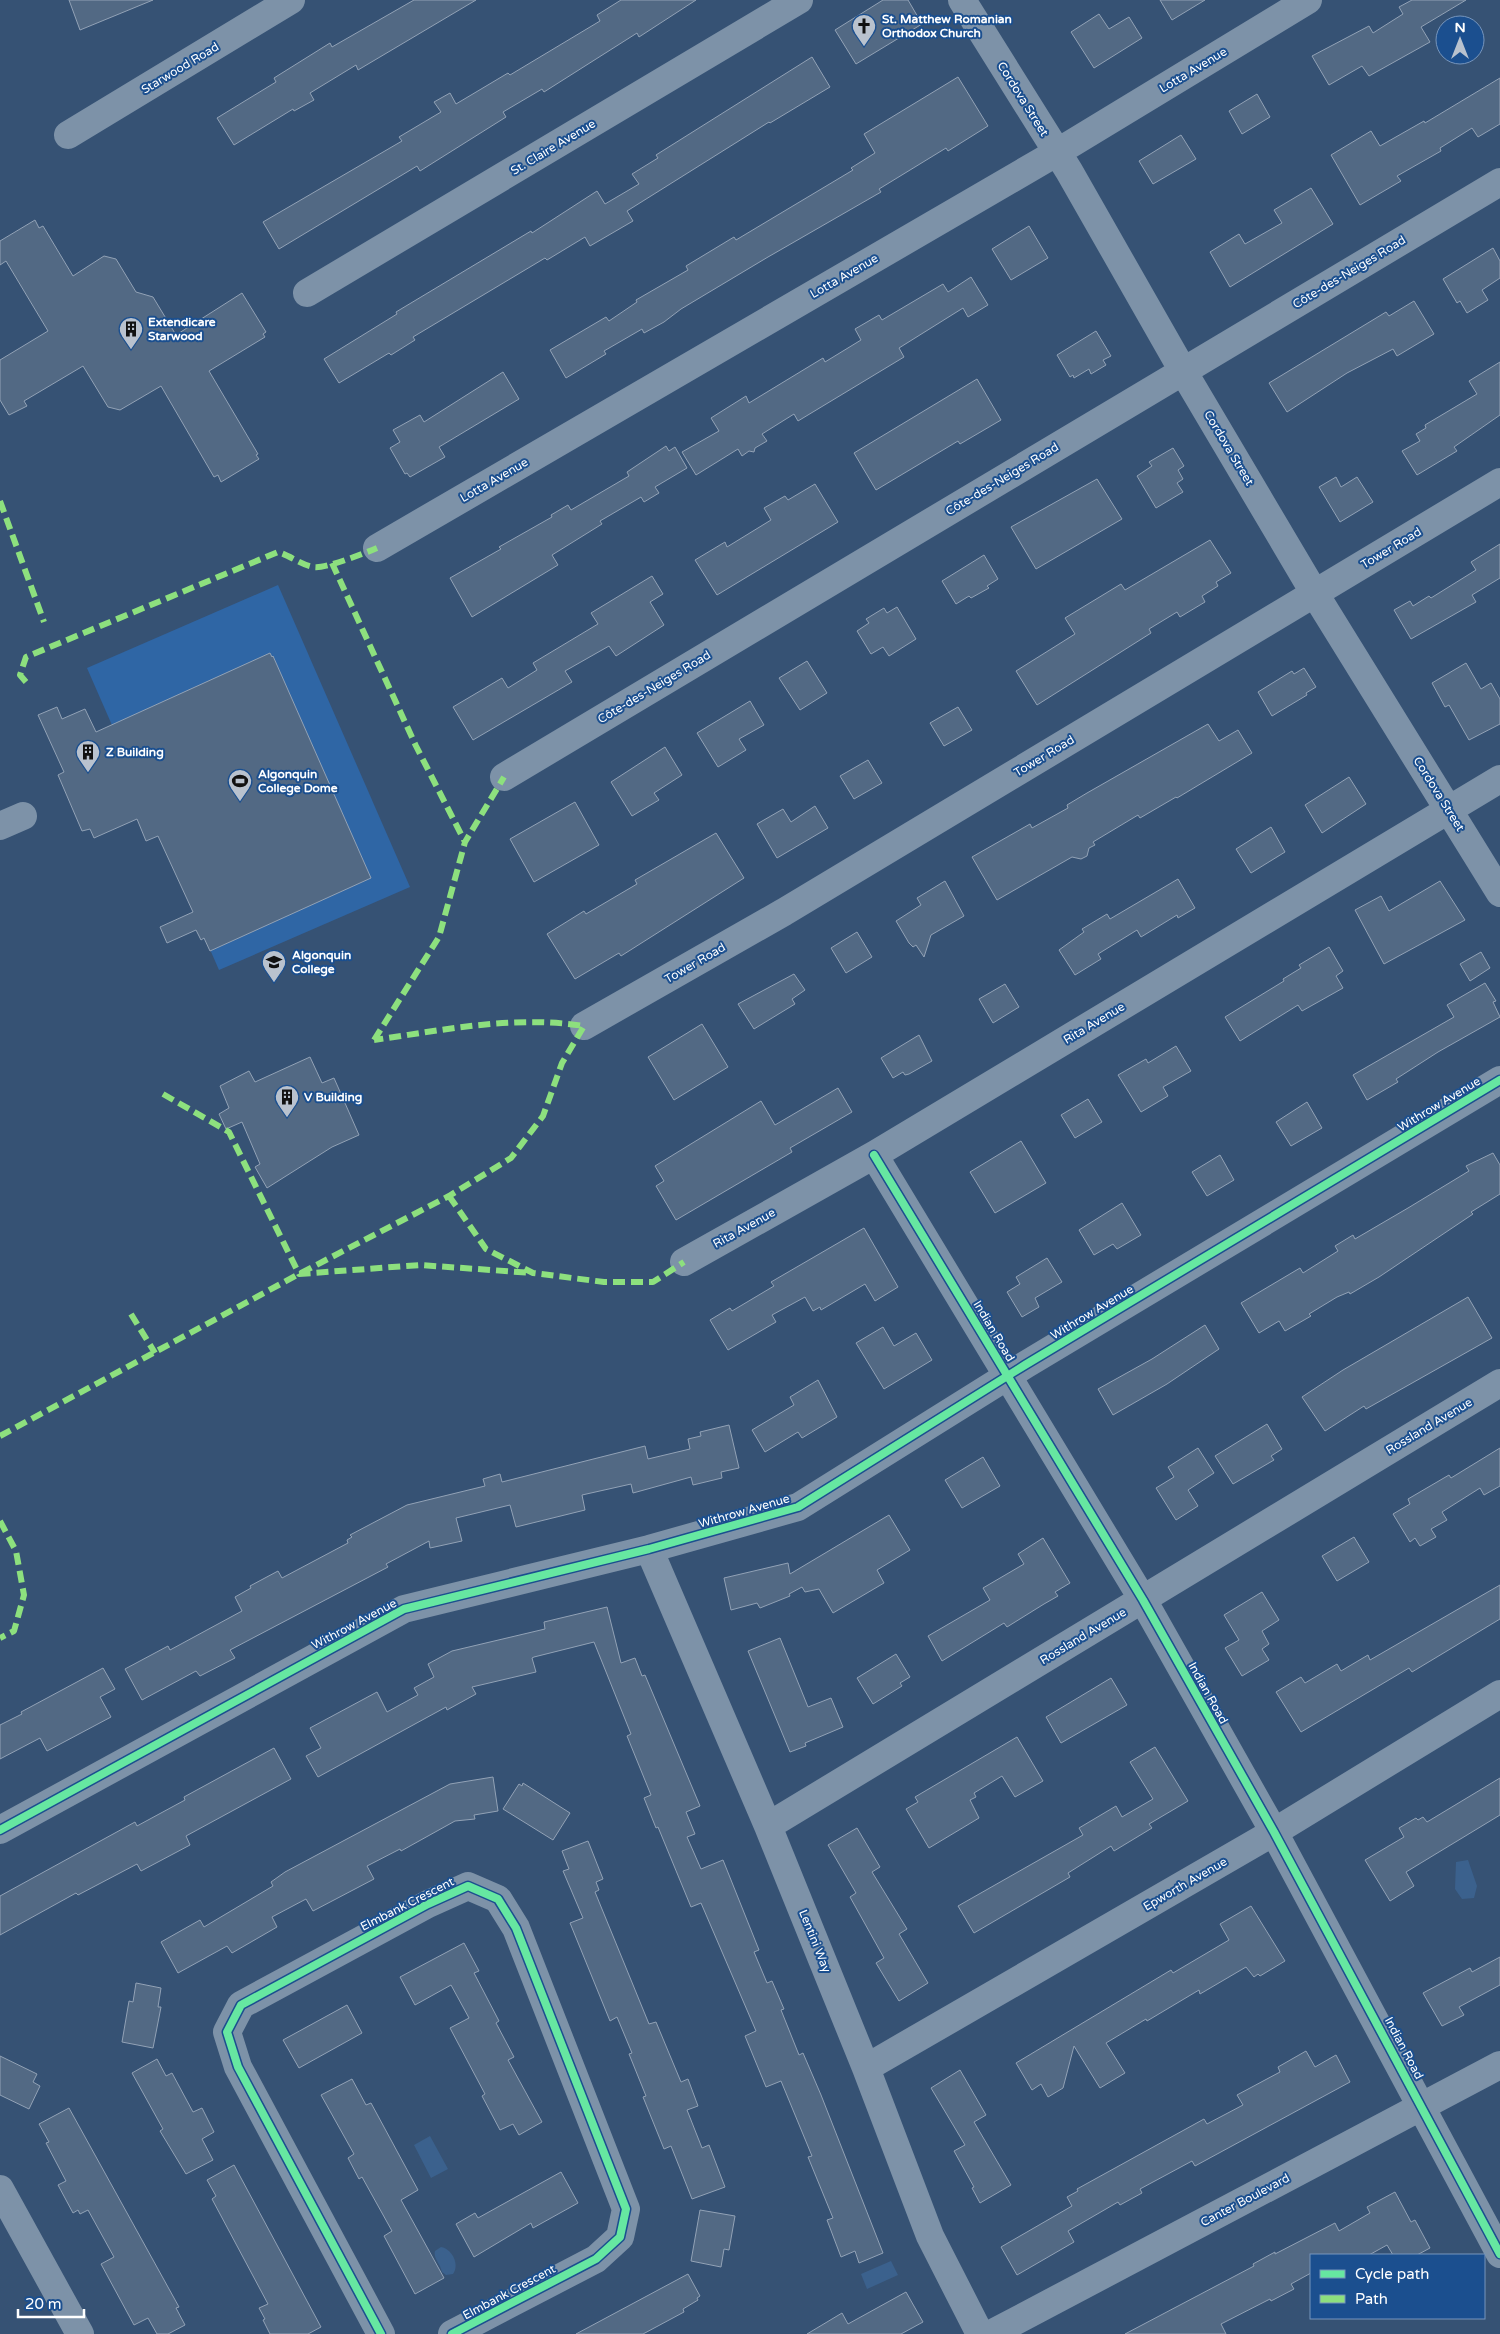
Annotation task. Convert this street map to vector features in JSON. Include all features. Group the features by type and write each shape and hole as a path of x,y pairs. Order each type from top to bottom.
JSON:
{"street":[{"name":"Starwood Road","path":"68,135 291,0"},
{"name":"St. Claire Avenue","path":"307,293 799,0"},
{"name":"Cordova Street","path":"962,0 1069,171 1183,371 1316,594 1500,893"},
{"name":"Lotta Avenue","path":"377,548 1056,153 1308,0"},
{"name":"Côte-des-Neiges Road","path":"504,778 1500,182"},
{"name":"Tower Road","path":"584,1026 784,912 1500,482"},
{"name":"Rita Avenue","path":"684,1262 874,1155 1500,779"},
{"name":"Withrow Avenue","path":"0,1830 404,1609 649,1549 798,1507 1008,1375 1500,1080"},
{"name":"Indian Road","path":"874,1155 1143,1600 1274,1832 1423,2106 1500,2254"},
{"name":"Rossland Avenue","path":"768,1826 1500,1383"},
{"name":"Lentini Way","path":"649,1549 768,1826 866,2068 930,2236 980,2334"},
{"name":"Epworth Avenue","path":"866,2068 1274,1832 1500,1694"},
{"name":"Elmbank Crescent","path":"381,2334 238,2067 227,2032 241,2005 428,1904 468,1886 498,1899 516,1928 626,2209 620,2237 596,2259 452,2334"},
{"name":"Canter Boulevard","path":"991,2334 1500,2064"},
{"path":"0,2189 80,2334"}],"shaded area":[{"name":"Algonquin College Dome","path":"278,585 410,887 219,970 87,668"},
{"path":"1468,1860 1477,1886 1474,1898 1462,1899 1455,1889 1456,1862"},
{"path":"430,2136 448,2169 431,2178 414,2145"},
{"path":"441,2247 449,2251 454,2258 456,2266 453,2274 446,2275 442,2272 435,2254 435,2251"},
{"path":"891,2261 898,2275 867,2289 861,2274"}],"building":[{"path":"69,0 153,0 80,30"},
{"path":"414,0 476,0 358,70 356,65 310,93 314,100 294,111 293,109 234,145 217,118 276,82 274,78 330,43 332,47"},
{"path":"621,0 696,0 639,37 637,33 544,92 542,89 503,112 506,117 420,171 417,166 279,249 263,222 402,141 399,137 441,112 434,102 450,93 456,104 508,73 510,75 600,21 597,15"},
{"name":"St. Matthew Romanian Orthodox Church","path":"883,0 908,0 922,24 856,64 835,30"},
{"path":"1160,0 1205,0 1172,20"},
{"path":"1412,0 1466,0 1441,15 1435,15 1435,19 1421,27 1430,42 1369,76 1362,66 1329,85 1312,56 1369,26 1373,33 1403,14 1399,7"},
{"path":"1099,14 1109,29 1129,17 1142,38 1094,68 1071,32"},
{"path":"812,57 830,87 769,122 627,211 633,221 590,246 585,237 547,260 545,258 413,337 415,340 391,355 389,353 339,383 324,359 397,314 396,312 531,231 532,233 597,191 605,204 639,184 632,174 658,158 656,155"},
{"path":"958,77 988,126 948,151 946,148 879,189 881,192 681,309 664,322 644,333 642,329 604,351 606,354 566,378 550,350 606,317 609,321 637,302 636,300 688,270 686,266 734,237 736,240 853,170 851,168 875,153 864,134"},
{"path":"1500,78 1500,124 1478,137 1472,128 1440,148 1441,151 1397,176 1401,181 1360,205 1331,155 1371,131 1380,146 1424,121 1425,123"},
{"path":"1257,94 1270,117 1242,134 1229,111"},
{"path":"1181,135 1196,159 1153,184 1139,161"},
{"path":"1311,188 1333,224 1230,287 1210,252 1239,234 1245,244 1282,223 1274,210"},
{"name":"Extendicare Starwood","path":"35,220 39,228 43,226 73,276 104,256 116,259 136,292 153,297 176,335 242,293 266,332 263,334 265,337 209,371 258,454 256,455 259,459 221,482 218,475 214,477 161,386 120,410 108,407 83,366 24,401 27,406 9,415 0,400 0,360 48,331 6,261 0,265 0,241"},
{"path":"1029,226 1048,258 1011,280 992,249"},
{"path":"1493,248 1500,261 1500,278 1482,290 1488,300 1467,313 1460,301 1457,303 1443,279"},
{"path":"971,277 988,305 968,317 963,308 899,348 904,357 798,421 794,414 762,434 767,441 755,448 754,452 749,451 742,456 738,449 696,475 682,452 719,431 711,418 746,396 749,403 823,358 825,362 861,340 855,329 879,315 882,320 943,284 948,292"},
{"path":"1414,301 1434,334 1397,356 1393,349 1347,373 1287,412 1269,383 1386,312 1389,316"},
{"path":"1096,331 1111,356 1103,360 1106,365 1091,374 1089,369 1074,378 1073,375 1070,377 1057,355"},
{"path":"1500,362 1500,415 1454,447 1457,451 1417,475 1402,451 1420,441 1416,434 1426,428 1425,425 1477,394 1469,381"},
{"path":"503,372 519,399 439,447 445,457 410,477 407,473 405,474 390,448 400,442 393,430 420,415 424,422"},
{"path":"977,379 1001,420 960,444 958,441 876,490 854,453"},
{"path":"666,446 669,451 675,447 687,468 655,487 659,493 644,502 641,497 600,521 602,524 552,555 558,565 472,617 450,578 501,549 499,547 552,517 551,515 568,505 571,510 629,476 627,472"},
{"path":"1173,448 1184,466 1178,470 1183,479 1177,483 1183,492 1156,508 1137,476 1152,466 1149,462"},
{"path":"1336,477 1341,487 1357,477 1373,502 1340,522 1319,487"},
{"path":"1097,479 1122,519 1036,569 1011,527"},
{"path":"815,484 838,522 717,595 695,560 725,542 727,547 771,520 764,508 785,496 788,500"},
{"path":"1210,540 1231,573 1216,582 1218,586 1202,596 1205,602 1180,617 1177,612 1149,629 1151,633 1037,705 1016,671 1075,634 1065,618 1121,584 1125,590"},
{"path":"1500,544 1500,578 1472,595 1476,602 1411,639 1394,610 1410,601 1413,606 1429,596 1431,598 1476,570 1471,562"},
{"path":"984,555 998,579 987,586 989,588 971,598 969,596 956,604 942,581"},
{"path":"652,576 663,594 650,602 664,625 616,656 609,646 565,671 572,682 473,740 453,707 502,678 508,688 537,670 533,663 598,624 591,613"},
{"path":"897,607 916,639 889,656 883,647 871,654 857,631 869,623 866,619 884,608 887,613"},
{"name":"Algonquin College Dome","path":"270,653 273,656 371,878 210,951 204,938 201,940 196,930 167,943 160,927 193,912 158,836 146,841 137,819 94,838 90,829 82,831 58,775 64,772 38,715 57,707 62,719 85,709 96,732"},
{"path":"807,661 827,693 800,710 779,678"},
{"path":"1466,663 1481,689 1491,683 1500,699 1500,724 1469,740 1449,705 1445,707 1432,683"},
{"path":"1304,668 1316,687 1306,693 1307,695 1272,716 1258,692 1292,671 1294,674"},
{"path":"750,701 764,725 739,739 746,750 718,767 697,733"},
{"path":"958,707 972,730 944,746 930,723"},
{"path":"1208,724 1219,741 1238,730 1252,753 1177,798 1140,818 1138,815 1093,842 1095,845 1089,848 1087,856 1081,859 1072,857 997,900 972,857 1030,824 1032,828 1068,808 1067,805 1087,793"},
{"path":"665,747 682,775 654,793 659,800 632,816 611,782"},
{"path":"868,760 882,783 854,799 840,776"},
{"path":"1349,777 1366,804 1322,833 1305,805"},
{"path":"575,802 599,845 534,882 510,839"},
{"path":"815,806 828,828 777,858 757,824 783,809 791,822"},
{"path":"1271,827 1285,852 1251,873 1236,849"},
{"path":"716,833 744,878 621,956 619,953 575,979 547,934 584,911 586,914 637,884 635,880"},
{"path":"1178,879 1195,908 1178,918 1177,915 1141,937 1137,930 1098,954 1101,959 1075,975 1059,950 1084,932 1082,929 1107,914 1110,919"},
{"path":"945,881 964,916 931,935 924,957 916,945 913,947 909,943 896,921 921,905 917,898"},
{"path":"1440,881 1465,920 1384,964 1355,910 1381,896 1389,911"},
{"path":"857,932 872,957 846,973 831,948"},
{"path":"1329,947 1343,971 1336,976 1343,988 1302,1011 1298,1005 1240,1041 1225,1017 1284,981 1283,979 1301,968 1299,965"},
{"path":"1481,952 1490,968 1470,981 1460,964"},
{"path":"794,974 805,990 792,999 795,1004 754,1029 738,1004"},
{"path":"1485,983 1496,1001 1493,1002 1500,1017 1438,1052 1396,1079 1398,1082 1367,1100 1353,1075 1454,1017 1447,1005"},
{"path":"1005,984 1019,1007 993,1023 979,999"},
{"path":"702,1024 728,1067 674,1100 648,1057"},
{"path":"919,1035 932,1061 909,1074 905,1075 903,1072 893,1078 881,1058"},
{"path":"1176,1046 1191,1071 1163,1087 1168,1096 1141,1112 1118,1075 1146,1059 1148,1063"},
{"name":"V Building","path":"310,1057 322,1083 334,1078 359,1135 332,1147 267,1188 255,1167 260,1164 242,1122 226,1129 219,1114 229,1108 220,1086 249,1071 255,1082"},
{"path":"838,1088 852,1112 790,1148 792,1152 676,1220 656,1186 664,1181 655,1166 761,1101 775,1125"},
{"path":"1088,1099 1102,1122 1075,1138 1061,1115"},
{"path":"1307,1102 1322,1128 1291,1146 1276,1122"},
{"path":"1021,1141 1046,1183 995,1213 970,1172"},
{"path":"1493,1153 1500,1165 1500,1194 1471,1212 1473,1214 1379,1277 1350,1294 1349,1292 1337,1297 1309,1314 1311,1316 1285,1331 1279,1321 1259,1333 1241,1303 1300,1268 1303,1273 1338,1251 1335,1246 1353,1235 1355,1239 1408,1208 1469,1171 1466,1166"},
{"path":"1220,1155 1234,1180 1207,1196 1192,1172"},
{"path":"1122,1203 1141,1235 1117,1249 1113,1244 1094,1255 1079,1230"},
{"path":"864,1228 898,1287 875,1301 865,1284 821,1310 820,1307 813,1311 805,1297 772,1315 776,1322 728,1350 710,1320 730,1308 732,1311 774,1286 771,1282"},
{"path":"1047,1258 1062,1282 1035,1298 1039,1307 1022,1317 1007,1292 1020,1284 1016,1277"},
{"path":"1468,1297 1492,1338 1366,1409 1364,1406 1325,1431 1302,1397 1343,1370"},
{"path":"1205,1325 1219,1349 1167,1384 1113,1415 1098,1389 1152,1359"},
{"path":"883,1327 894,1346 916,1333 932,1360 884,1389 856,1343"},
{"path":"818,1380 837,1417 802,1438 798,1432 765,1452 752,1430 794,1405 790,1397"},
{"path":"1267,1424 1282,1449 1271,1456 1274,1460 1233,1484 1215,1456"},
{"path":"729,1425 739,1468 721,1472 722,1478 693,1485 691,1477 633,1493 631,1484 582,1495 585,1510 516,1527 510,1505 456,1518 462,1541 430,1548 429,1541 386,1564 388,1567 230,1650 235,1658 200,1676 196,1671 142,1700 125,1669 168,1646 170,1650 242,1611 235,1597 251,1588 250,1586 278,1571 282,1578 348,1543 347,1540 352,1537 350,1535 407,1505 485,1486 483,1479 500,1474 502,1482 645,1446 648,1459 690,1449 688,1439 701,1436 700,1432"},
{"path":"1198,1448 1214,1473 1188,1490 1198,1506 1176,1520 1156,1488 1174,1477 1168,1467"},
{"path":"1500,1448 1500,1486 1484,1495 1480,1488 1442,1512 1447,1520 1431,1529 1436,1537 1420,1546 1415,1538 1410,1542 1393,1514 1410,1504 1408,1499 1449,1475 1451,1478"},
{"path":"983,1457 1000,1486 962,1508 945,1480"},
{"path":"889,1515 910,1550 877,1570 884,1583 833,1613 819,1589 805,1592 802,1587 789,1594 790,1596 760,1608 757,1603 731,1610 724,1578 788,1563 790,1574"},
{"path":"1354,1537 1369,1562 1337,1581 1322,1556"},
{"path":"1043,1538 1070,1583 1055,1592 1058,1596 1007,1627 1004,1623 942,1661 928,1636 990,1600 983,1588 1024,1564 1018,1554"},
{"path":"1500,1585 1500,1619 1412,1672 1409,1668 1301,1732 1276,1692 1301,1677 1305,1683 1337,1664 1341,1671 1368,1655 1370,1660"},
{"path":"1262,1592 1279,1620 1262,1631 1269,1644 1262,1649 1269,1660 1242,1676 1225,1648 1239,1640 1224,1615"},
{"path":"607,1607 621,1663 635,1658 642,1676 645,1675 700,1806 686,1812 695,1834 687,1837 701,1869 723,1860 759,1950 754,1952 767,1983 772,1981 784,2009 781,2010 799,2055 803,2053 821,2095 883,2253 859,2263 855,2251 841,2257 827,2220 833,2218 808,2157 812,2156 781,2081 766,2087 745,2036 756,2031 701,1903 691,1907 658,1827 656,1828 644,1798 651,1795 627,1736 631,1734 594,1642 532,1658 536,1672 472,1687 476,1694 447,1710 446,1707 318,1777 306,1756 321,1748 310,1728 377,1692 387,1712 418,1695 414,1688 434,1677 428,1664 452,1651 545,1629 544,1622"},
{"path":"780,1638 808,1707 831,1698 843,1727 805,1743 806,1746 790,1752 748,1651"},
{"path":"896,1654 910,1677 900,1683 902,1686 873,1704 857,1678"},
{"path":"103,1668 115,1689 100,1697 111,1717 47,1751 40,1738 0,1759 0,1725"},
{"path":"1111,1678 1127,1705 1061,1743 1046,1717"},
{"path":"1017,1737 1043,1781 1015,1797 1002,1776 974,1793 976,1797 970,1800 979,1818 929,1848 906,1809 918,1802 915,1797"},
{"path":"1155,1747 1188,1801 1149,1824 1152,1828 1114,1851 1111,1846 1068,1873 1070,1877 974,1933 958,1906 1083,1835 1079,1828 1116,1806 1122,1817 1153,1799 1130,1762"},
{"path":"274,1748 291,1779 186,1836 190,1845 141,1871 137,1864 78,1895 76,1893 0,1935 0,1896 135,1822 137,1826 185,1800 184,1797"},
{"path":"493,1777 498,1811 474,1815 475,1819 455,1821 401,1851 400,1849 367,1866 374,1879 313,1911 306,1899 272,1917 277,1927 232,1953 227,1946 178,1973 161,1942 200,1920 204,1927 273,1886 271,1882 285,1872 450,1784"},
{"path":"1500,1778 1500,1815 1406,1872 1414,1886 1390,1901 1365,1860 1404,1837 1399,1828 1416,1818 1418,1820 1423,1817 1427,1822"},
{"path":"523,1783 570,1813 553,1840 503,1809 519,1784 522,1786"},
{"path":"857,1828 880,1867 872,1872 907,1929 899,1934 928,1983 899,2001 876,1963 884,1958 850,1897 856,1893 828,1845"},
{"path":"588,1841 603,1879 596,1882 599,1890 595,1892 649,2024 656,2022 681,2082 688,2079 698,2106 687,2110 702,2148 709,2145 725,2187 692,2199 671,2146 664,2149 643,2097 646,2096 629,2054 632,2053 617,2017 610,2021 570,1923 583,1918 563,1871 569,1869 562,1851"},
{"path":"1251,1906 1285,1961 1260,1976 1258,1974 1254,1977 1246,1967 1200,1994 1199,1990 1106,2043 1125,2073 1100,2088 1074,2046 1063,2088 1048,2097 1041,2084 1032,2090 1016,2063 1171,1970 1173,1973 1229,1940 1220,1924"},
{"path":"464,1943 479,1971 474,1973 499,2021 496,2023 514,2057 508,2060 542,2122 519,2135 513,2124 500,2130 482,2096 485,2094 450,2028 469,2018 451,1985 415,2005 400,1977"},
{"path":"1500,1957 1500,1985 1459,2007 1464,2015 1442,2026 1423,1993 1470,1968 1472,1972"},
{"path":"136,1983 161,1988 158,2007 161,2007 153,2048 122,2042 129,2001 133,2002"},
{"path":"347,2005 362,2033 299,2068 283,2040"},
{"path":"1306,2051 1315,2067 1336,2055 1350,2082 1195,2166 1192,2161 1140,2189 1142,2193 1120,2205 1118,2202 1068,2231 1074,2242 1017,2275 1001,2247 1072,2206 1067,2197 1078,2191 1077,2189 1204,2119 1207,2124 1243,2105 1237,2095 1280,2072 1278,2067"},
{"path":"0,2056 37,2074 33,2082 40,2086 29,2109 0,2095"},
{"path":"157,2059 166,2076 172,2073 193,2112 202,2108 214,2132 202,2139 213,2160 186,2174 160,2131 163,2129 132,2073"},
{"path":"960,2070 986,2115 974,2122 1011,2185 980,2203 972,2188 974,2187 954,2151 965,2145 931,2088"},
{"path":"352,2079 366,2105 371,2103 418,2190 401,2200 444,2278 415,2294 384,2236 392,2231 362,2177 359,2179 348,2158 354,2154 321,2095"},
{"path":"69,2108 179,2307 176,2308 185,2325 168,2334 157,2334 148,2318 134,2325 101,2264 114,2257 88,2210 80,2214 78,2210 73,2213 58,2185 66,2181 46,2143 49,2142 39,2124"},
{"path":"234,2165 321,2327 308,2334 270,2334 263,2320 265,2319 259,2308 268,2304 212,2199 216,2196 207,2180"},
{"path":"561,2172 578,2203 533,2228 531,2223 474,2257 456,2224 475,2213 478,2218"},
{"path":"1395,2192 1411,2222 1415,2220 1430,2248 1419,2254 1392,2254 1387,2245 1371,2254 1310,2254 1310,2274 1291,2284 1294,2289 1221,2324 1226,2334 1125,2334 1254,2266 1253,2264 1275,2252 1275,2254 1335,2223 1339,2231 1370,2213 1367,2207"},
{"path":"700,2210 735,2216 729,2250 724,2249 721,2267 691,2261"},
{"path":"688,2274 700,2296 697,2298 698,2300 683,2309 684,2312 643,2334 576,2334"},
{"path":"906,2292 923,2322 901,2334 807,2334 842,2313 848,2324"}],"marked path":[{"path":"0,501 44,622"},
{"path":"26,682 20,675 26,657 278,552 305,564 319,567 327,566 377,548"},
{"path":"332,563 416,746 465,842"},
{"path":"374,1040 439,937 465,842 504,777"},
{"path":"0,1436 299,1274 449,1196 511,1158 543,1116 562,1063 584,1026 532,1022 505,1023 453,1028 374,1040"},
{"path":"163,1094 229,1132 299,1274 420,1265 533,1273"},
{"path":"449,1196 486,1249 533,1273 604,1282 653,1282 684,1262"},
{"path":"131,1314 155,1353"},
{"path":"0,1521 16,1551 24,1595 14,1631 0,1638"}],"cycle path":[{"path":"0,1830 404,1609 649,1549 798,1507 1025,1365 1500,1080"},
{"path":"874,1155 1143,1600 1274,1832 1500,2254"},
{"path":"381,2334 238,2067 227,2032 241,2005 428,1904 468,1886 498,1899 516,1928 626,2209 620,2237 596,2259 452,2334"}],"place":[{"name":"St. Matthew Romanian Orthodox Church","path":"864,47"},
{"name":"Extendicare Starwood","path":"131,350"},
{"name":"Z Building","path":"88,773"},
{"name":"Algonquin College Dome","path":"240,802"},
{"name":"Algonquin College","path":"274,983"},
{"name":"V Building","path":"287,1118"}]}
